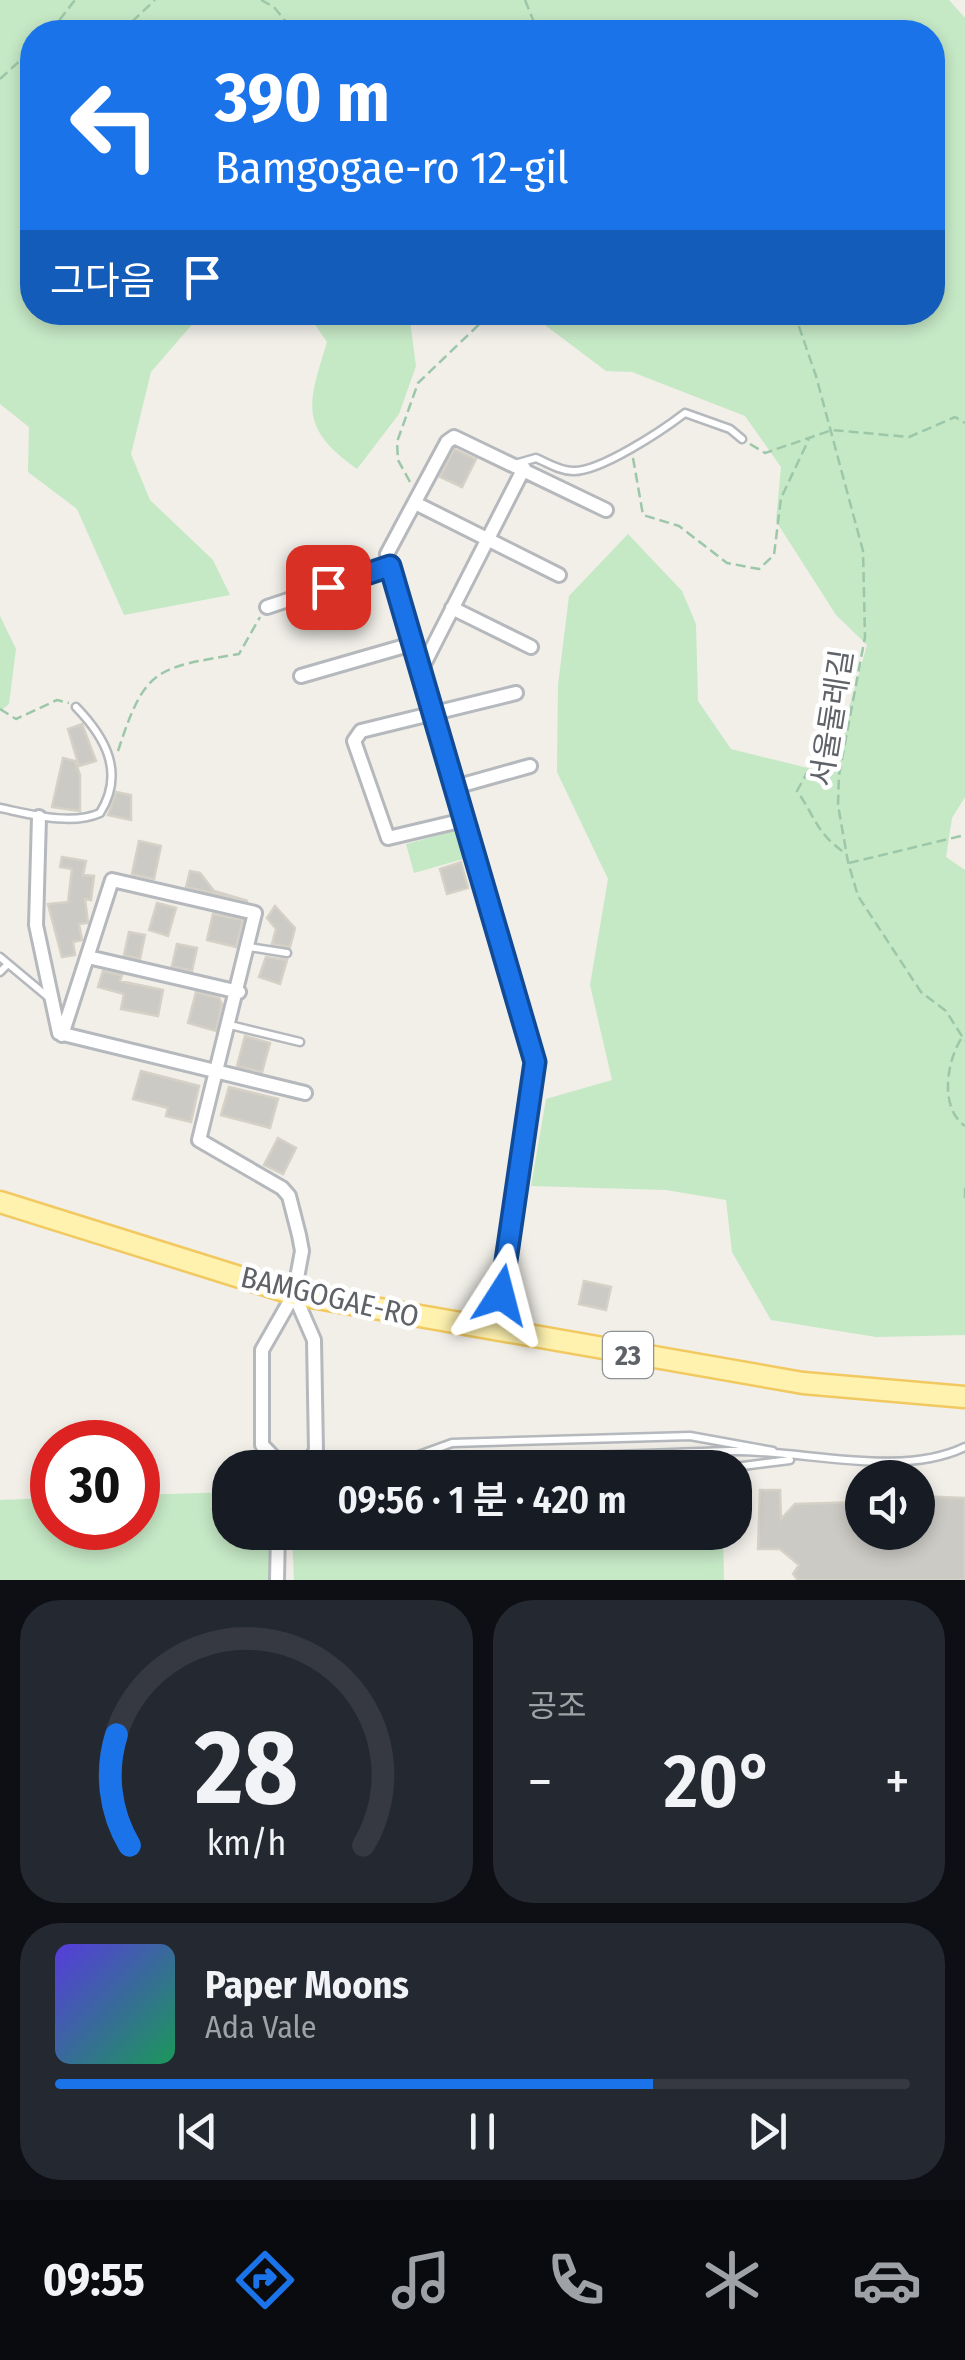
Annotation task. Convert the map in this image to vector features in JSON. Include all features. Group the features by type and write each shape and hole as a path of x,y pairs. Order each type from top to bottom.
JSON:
{"main road":[{"name":"BAMGOGAE-RO","path":"0,1202 294,1294 803,1384 965,1396"}],"street":[{"path":"496,1332 535,1062 387,554 447,442 454,436 606,510"},
{"path":"420,674 520,466"},
{"path":"416,500 559,575"},
{"path":"266,607 390,566"},
{"path":"452,608 531,647"},
{"path":"300,676 412,644"},
{"path":"464,820 388,838 354,740 360,732 516,693"},
{"path":"455,788 530,766"},
{"path":"39,817 36,925 56,1030 62,1035 305,1093"},
{"path":"62,1035 112,880 250,910 256,918 199,1140 289,1196 302,1251 294,1294 262,1350 263,1450"},
{"path":"88,956 238,992"},
{"path":"294,1294 314,1340 316,1450"},
{"path":"262,1445 267,1450"},
{"path":"277,1580 278,1550"}],"lane":[{"path":"520,466 536,458 563,470 579,472 685,413 730,430 742,440"},
{"path":"0,808 39,817 88,817 100,812 115,777 114,764 94,726 76,707"},
{"path":"249,947 287,954"},
{"path":"0,957 49,998"},
{"path":"0,972 8,964"},
{"path":"230,1025 300,1042"},
{"path":"435,1450 452,1444 690,1436 804,1458"},
{"path":"752,1453 804,1458 935,1458 965,1447"},
{"path":"752,1465 804,1458"}],"path":[{"path":"59,20 75,0"},
{"path":"134,20 155,0"},
{"path":"261,0 284,20"},
{"path":"0,79 20,61"},
{"path":"416,500 398,460 397,442 418,383 478,325"},
{"name":"서울둘레길","path":"798,325 863,551 865,637 860,685 844,740 838,805 846,854 858,896 921,992 946,1010 963,1039"},
{"path":"742,440 764,453 829,431 856,430 909,437 955,417 965,422"},
{"path":"631,446 643,514 680,526 727,563 748,570 759,569 774,556 782,498 809,439"},
{"path":"114,764 134,702 144,687 171,666 238,654 266,607"},
{"path":"0,709 16,719 57,700 76,707"},
{"path":"844,740 809,769 797,791 814,816 818,832 846,854"},
{"path":"848,862 965,835"},
{"path":"963,1039 947,1064 954,1114 965,1126"},
{"path":"965,1188 965,1201"}],"green space":[{"path":"0,0 949,0 965,18 965,797 952,818 946,857 965,870 965,1335 876,1337 771,1320 732,1252 726,1200 666,1190 531,1186 546,1099 612,1080 590,985 608,879 557,772 558,685 569,596 628,534 682,591 696,624 698,701 731,749 820,771 848,712 867,645 836,615 776,521 781,467 745,416 632,372 606,371 545,325 945,325 945,20 20,20 20,325 192,325 151,372 131,454 150,500 213,560 230,595 124,615 77,509 28,472 29,427 0,404"},
{"path":"315,325 411,325 416,366 399,414 357,469 325,440 313,413 315,382 327,342"},
{"path":"0,616 16,649 9,704 0,711"},
{"path":"462,829 470,857 414,873 406,844"},
{"path":"212,1493 212,1550 270,1550 269,1580 0,1580 0,1500 30,1499 30,1550 160,1550 160,1494"},
{"path":"293,1550 723,1550 724,1580 294,1580"}],"building":[{"path":"454,449 476,459 462,487 440,477"},
{"path":"82,724 96,761 79,766 68,729"},
{"path":"63,758 75,761 80,775 80,811 52,807"},
{"path":"116,792 131,795 131,820 108,815"},
{"path":"139,841 161,846 154,879 132,874"},
{"path":"62,857 86,861 83,875 94,876 91,900 85,899 88,923 79,924 82,940 73,942 75,955 62,957 48,904 68,902 72,869 60,867"},
{"path":"461,862 468,888 447,894 440,869"},
{"path":"190,871 200,873 214,891 248,901 186,887"},
{"path":"157,903 176,908 168,936 149,930"},
{"path":"275,906 295,928 290,947 272,944 276,929 267,918"},
{"path":"213,914 243,920 236,947 207,940"},
{"path":"129,932 145,935 140,959 124,955"},
{"path":"177,944 197,948 192,971 172,966"},
{"path":"266,957 287,960 280,984 259,977"},
{"path":"103,971 122,975 120,981 163,990 158,1016 121,1009 124,994 98,987"},
{"path":"196,992 219,998 222,1004 216,1031 188,1023"},
{"path":"245,1036 270,1043 262,1072 237,1066"},
{"path":"141,1071 199,1086 191,1122 166,1116 168,1108 133,1099"},
{"path":"229,1087 278,1099 270,1128 221,1115"},
{"path":"278,1138 296,1148 283,1174 264,1165"},
{"path":"584,1281 611,1287 606,1310 579,1304"},
{"path":"760,1490 780,1490 781,1519 795,1504 845,1503 845,1550 935,1550 935,1497 965,1498 965,1580 798,1580 793,1574 799,1565 780,1549 758,1549"}],"route":[{"path":"328,587 390,566 535,1062 501,1295"}]}
